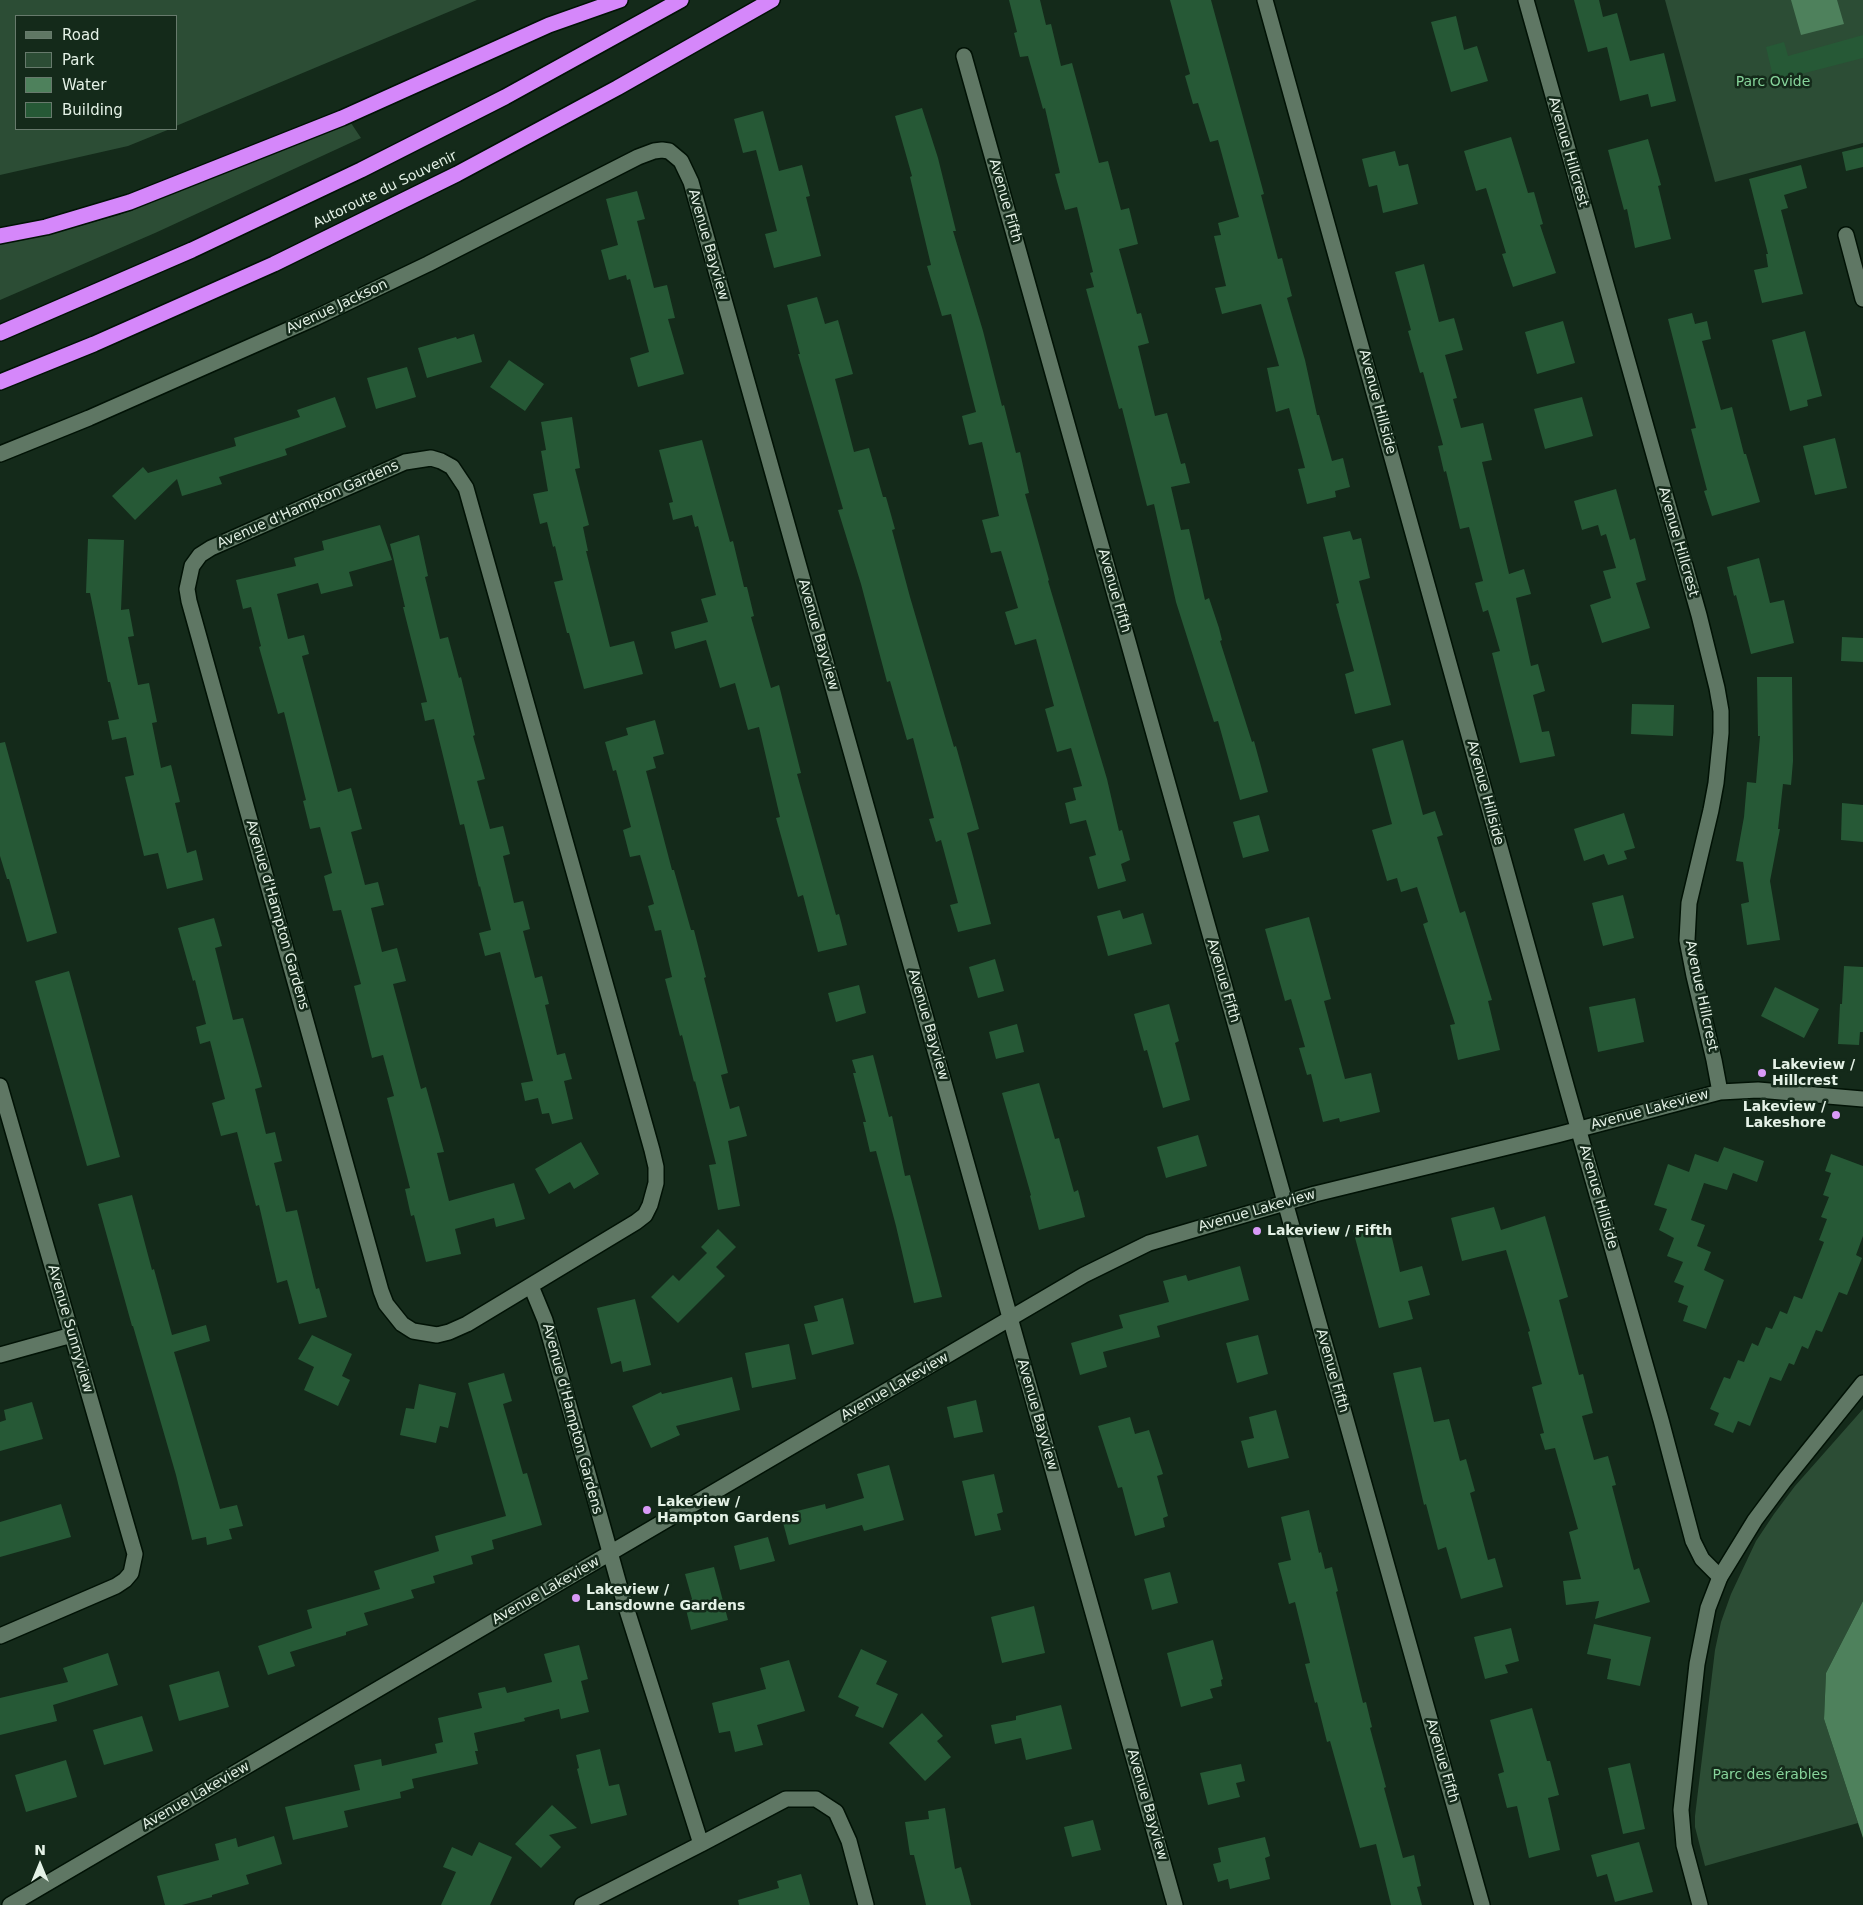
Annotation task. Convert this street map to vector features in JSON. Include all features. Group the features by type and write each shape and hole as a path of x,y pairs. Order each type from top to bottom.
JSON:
{"highway":[{"path":"0,236 72,221 138,199 342,118 549,25 620,0"},
{"name":"Autoroute du Souvenir","path":"0,333 184,254 361,170 505,97 681,0"},
{"name":"Autoroute du Souvenir","path":"0,382 94,344 257,271 449,178 617,88 772,0"}],"street":[{"name":"Avenue Hillside","path":"1265,0 1661,1420 1693,1541 1702,1558 1720,1577"},
{"name":"Avenue Hillcrest","path":"1526,0 1718,688 1722,711 1722,733 1716,784 1689,903 1687,940 1720,1092"},
{"name":"Avenue Fifth","path":"964,56 1482,1905"},
{"name":"Avenue Jackson","path":"0,454 106,411 315,318 428,264 638,157 654,151 669,151"},
{"name":"Avenue Bayview","path":"669,151 682,161 694,192 1175,1905"},
{"path":"1846,235 1863,299"},
{"name":"Avenue d'Hampton Gardens","path":"431,458 442,461 452,467 466,488 656,1167 656,1182 653,1194 644,1215 636,1222 531,1286 467,1324 437,1335 412,1331 402,1324 386,1304 187,589 192,566 200,556 211,548 404,462 419,459 431,458"},
{"name":"Avenue Sunnyview","path":"0,1086 135,1554 131,1572 125,1580 116,1586 0,1636"},
{"name":"Avenue Lakeview","path":"10,1905 1010,1319 1108,1262 1149,1242 1284,1202 1720,1092 1758,1090 1863,1099"},
{"name":"Avenue d'Hampton Gardens","path":"531,1286 545,1320 610,1554 701,1844"},
{"path":"0,1355 72,1335"},
{"path":"1700,1905 1684,1846 1681,1823 1682,1794 1701,1642 1708,1608 1720,1577 1756,1520 1784,1481 1863,1383"},
{"path":"582,1905 786,1799 816,1799 836,1812 849,1841 866,1905"}],"green space":[{"path":"0,0 477,0 178,125 178,15 15,15 15,130 168,130 128,146 0,175"},
{"name":"Parc Ovide","path":"1665,0 1863,0 1863,143 1715,182"},
{"path":"351,123 361,138 155,233 0,300 0,244 68,229 119,215"},
{"name":"Parc des érables","path":"1863,1409 1863,1601 1826,1673 1824,1719 1858,1823 1705,1866 1695,1827 1695,1816 1715,1650 1721,1622 1731,1594 1756,1541 1774,1514 1795,1486"}],"water":[{"path":"1791,0 1837,0 1844,24 1801,35"},
{"path":"1863,1601 1863,1838 1824,1719 1826,1673"}],"building":[{"path":"1009,0 1040,0 1046,25 1051,24 1061,66 1072,63 1099,163 1108,161 1121,210 1129,208 1138,244 1119,249 1137,314 1141,313 1149,343 1138,346 1155,416 1167,413 1181,464 1185,463 1190,483 1171,487 1181,530 1189,529 1205,600 1209,598 1219,628 1222,640 1220,641 1252,742 1254,741 1268,792 1240,800 1218,721 1214,722 1176,602 1154,504 1147,506 1122,408 1119,409 1086,289 1094,287 1090,273 1093,272 1077,207 1065,210 1055,174 1060,173 1045,108 1043,109 1028,56 1020,57 1014,33 1017,32"},
{"path":"1170,0 1211,0 1264,194 1261,195 1278,259 1282,258 1292,296 1287,298 1305,360 1317,415 1319,415 1332,461 1343,458 1350,487 1335,491 1336,497 1307,504 1298,469 1305,468 1289,408 1276,412 1267,368 1279,366 1261,304 1222,314 1215,288 1226,286 1214,236 1221,235 1218,223 1239,217 1218,140 1210,142 1198,103 1193,104 1185,76 1190,74"},
{"path":"1574,0 1599,0 1603,17 1617,13 1630,61 1664,53 1676,101 1651,107 1648,94 1620,101 1607,47 1588,52"},
{"path":"1456,16 1464,50 1477,46 1488,81 1451,92 1431,22"},
{"path":"1863,35 1863,58 1774,81 1766,47 1784,42 1788,56"},
{"path":"922,108 938,158 956,231 953,231 983,331 1002,406 1004,405 1016,453 1020,452 1029,493 1025,494 1048,581 1107,779 1119,831 1122,830 1130,860 1121,864 1126,881 1098,889 1089,857 1096,855 1086,820 1070,824 1065,803 1076,800 1073,788 1082,786 1071,748 1057,752 1045,709 1054,706 1036,639 1015,645 1005,612 1018,608 1001,551 991,553 982,520 999,516 982,442 969,445 962,416 976,412 951,314 942,316 927,266 931,265 910,177 912,176 895,116"},
{"path":"763,111 779,171 802,165 810,196 806,197 821,256 774,268 765,234 777,231 756,150 743,153 734,119"},
{"path":"1511,137 1528,193 1534,192 1543,224 1540,225 1556,273 1513,287 1502,254 1506,253 1486,188 1476,191 1464,151"},
{"path":"1648,139 1661,185 1658,186 1671,239 1635,248 1627,209 1624,210 1608,150"},
{"path":"1863,147 1863,167 1846,171 1842,152"},
{"path":"1395,151 1399,166 1408,164 1418,204 1383,213 1377,185 1369,187 1362,159"},
{"path":"1801,165 1807,188 1784,195 1788,208 1781,210 1803,294 1762,303 1754,270 1768,267 1766,254 1768,254 1749,179"},
{"path":"637,191 645,219 637,221 654,288 667,285 675,318 668,319 684,374 638,387 630,358 649,352 630,279 627,280 626,275 609,280 601,250 618,245 606,199"},
{"path":"1424,264 1439,322 1454,318 1463,350 1445,355 1457,398 1453,399 1461,428 1483,423 1492,460 1482,462 1509,574 1524,569 1531,594 1516,598 1531,666 1538,664 1545,691 1533,695 1542,732 1549,731 1555,756 1520,763 1492,653 1500,651 1488,610 1483,612 1475,583 1483,581 1469,527 1460,529 1438,446 1443,445 1423,372 1420,373 1408,331 1411,330 1395,272"},
{"path":"817,297 825,324 838,320 853,374 835,379 854,452 869,448 883,497 886,497 895,529 892,530 910,597 954,747 956,746 979,829 967,833 991,924 958,932 950,905 958,903 941,840 936,842 929,819 934,818 913,738 907,740 890,681 887,682 861,584 838,510 843,509 798,354 800,354 787,305"},
{"path":"1692,313 1695,324 1707,321 1711,339 1702,341 1721,410 1732,407 1744,454 1746,454 1760,502 1712,516 1704,491 1707,490 1691,429 1696,428 1668,319"},
{"path":"1563,321 1575,363 1537,374 1525,332"},
{"path":"1805,331 1822,396 1807,400 1808,406 1790,411 1772,340"},
{"path":"474,334 482,362 427,378 418,348"},
{"path":"509,360 544,384 525,411 490,387"},
{"path":"407,367 416,397 376,409 367,378"},
{"path":"335,397 346,427 285,449 287,455 219,477 222,484 182,496 177,479 135,520 112,496 143,467 148,473 236,446 234,438 300,417 297,410"},
{"path":"1582,397 1593,436 1545,449 1534,409"},
{"path":"572,417 580,468 575,469 589,525 583,527 588,551 586,551 610,647 634,641 643,674 584,689 554,582 563,580 555,546 553,547 547,522 540,524 533,494 548,491 541,451 546,450 541,422"},
{"path":"1835,438 1847,488 1815,495 1803,446"},
{"path":"702,440 730,542 733,541 744,587 747,587 754,616 751,617 771,688 779,685 801,773 797,774 836,915 839,914 847,945 818,952 803,895 798,897 776,818 780,817 759,727 748,730 735,683 720,688 706,640 675,649 671,632 708,622 701,599 716,595 698,526 695,527 692,515 673,520 669,503 673,502 659,450"},
{"path":"1616,489 1630,540 1635,538 1646,580 1636,583 1650,628 1602,643 1590,605 1611,598 1603,571 1616,568 1606,534 1601,536 1598,525 1582,530 1574,501"},
{"path":"380,525 392,560 349,572 353,586 321,594 318,583 277,594 288,639 304,635 309,654 302,656 338,792 351,788 362,829 351,832 365,885 378,882 384,905 371,908 382,952 397,948 406,981 393,984 421,1089 426,1087 444,1152 437,1153 449,1201 514,1183 525,1219 496,1227 494,1218 455,1229 461,1254 426,1262 414,1215 411,1216 405,1189 410,1188 387,1098 394,1096 383,1055 372,1058 354,986 361,984 341,910 333,911 324,876 332,873 320,827 310,829 303,801 306,800 284,712 278,714 259,647 261,646 251,607 243,609 236,580 296,566 294,558 324,550 322,541"},
{"path":"1350,531 1353,540 1361,538 1370,578 1359,581 1391,705 1355,714 1345,674 1354,671 1336,604 1339,603 1323,537"},
{"path":"419,535 428,576 425,577 440,639 448,637 459,678 461,677 475,735 473,736 485,779 477,781 490,829 503,826 510,854 503,856 514,903 523,901 530,929 523,931 535,978 542,976 549,1004 545,1005 557,1055 565,1053 572,1079 564,1081 573,1119 552,1124 549,1113 542,1114 538,1098 525,1101 521,1083 533,1081 500,952 485,956 479,933 491,930 464,824 460,825 434,719 425,721 421,703 427,702 403,607 405,607 390,544"},
{"path":"88,539 124,540 121,610 129,609 134,636 128,637 138,685 149,683 157,722 152,723 161,768 171,765 180,802 175,803 187,853 196,850 203,880 167,889 158,853 144,856 125,777 134,775 126,737 112,740 108,721 119,719 110,682 108,682 90,593 86,593"},
{"path":"1759,558 1770,603 1784,600 1794,643 1751,654 1727,567"},
{"path":"1842,637 1863,638 1863,662 1841,661"},
{"path":"1757,677 1792,677 1793,761 1791,785 1783,784 1778,829 1780,829 1770,881 1780,940 1747,945 1741,904 1749,902 1743,862 1736,861 1744,817 1747,782 1756,783 1760,736 1758,736"},
{"path":"1632,704 1674,705 1673,736 1631,734"},
{"path":"655,720 664,754 653,757 656,768 646,771 672,870 674,870 691,930 694,930 706,977 704,978 728,1073 721,1075 730,1109 739,1106 747,1136 728,1141 740,1206 718,1210 709,1165 716,1164 695,1081 682,1035 680,1036 665,979 672,977 661,930 655,931 648,906 654,904 640,855 630,857 623,830 631,827 616,770 613,771 605,742 628,735 626,728"},
{"path":"1403,740 1423,815 1435,811 1443,835 1437,837 1460,913 1465,911 1492,1000 1488,1001 1500,1050 1458,1060 1450,1025 1455,1024 1423,924 1428,922 1417,887 1401,892 1397,878 1387,881 1372,830 1392,824 1372,749"},
{"path":"5,742 57,933 27,942 9,879 7,879 0,856 0,743"},
{"path":"1842,803 1863,805 1863,842 1841,840"},
{"path":"1624,813 1635,848 1624,851 1627,859 1608,865 1604,854 1584,861 1574,829"},
{"path":"1259,815 1269,851 1243,858 1233,822"},
{"path":"1623,895 1634,938 1603,946 1592,903"},
{"path":"1120,910 1123,919 1143,913 1152,944 1108,956 1097,916"},
{"path":"1309,917 1331,999 1324,1001 1345,1079 1371,1073 1380,1112 1340,1122 1339,1118 1323,1122 1311,1074 1307,1075 1299,1048 1305,1047 1291,999 1285,1001 1265,929"},
{"path":"214,918 222,946 215,948 233,1020 243,1018 262,1087 255,1089 266,1134 275,1132 282,1161 274,1163 286,1212 297,1210 316,1289 319,1288 327,1317 299,1324 287,1280 277,1283 259,1205 256,1206 237,1132 221,1136 212,1103 225,1099 210,1041 200,1044 196,1027 206,1024 195,980 193,981 178,928"},
{"path":"995,959 1004,991 978,998 969,967"},
{"path":"1844,966 1863,967 1863,1032 1860,1032 1859,1045 1838,1044"},
{"path":"69,971 120,1157 87,1166 35,981"},
{"path":"859,985 866,1013 836,1022 828,993"},
{"path":"1775,987 1819,1009 1804,1038 1761,1016"},
{"path":"1635,998 1644,1042 1598,1052 1589,1007"},
{"path":"1169,1004 1179,1041 1175,1043 1190,1100 1163,1108 1147,1050 1144,1051 1134,1014"},
{"path":"1017,1024 1024,1052 996,1059 989,1032"},
{"path":"873,1055 889,1117 892,1116 905,1176 910,1175 942,1297 914,1303 876,1151 870,1152 863,1122 866,1122 853,1073 856,1073 852,1060"},
{"path":"1039,1083 1055,1139 1059,1138 1074,1192 1078,1190 1085,1217 1039,1230 1002,1093"},
{"path":"1198,1135 1207,1166 1166,1178 1157,1147"},
{"path":"581,1142 599,1174 574,1189 570,1182 549,1194 535,1169"},
{"path":"1724,1147 1764,1161 1757,1182 1733,1173 1727,1190 1704,1183 1691,1220 1705,1225 1697,1246 1711,1252 1704,1270 1724,1280 1706,1329 1683,1321 1688,1306 1678,1302 1684,1286 1674,1282 1683,1262 1667,1256 1674,1238 1659,1230 1667,1209 1654,1205 1668,1164 1689,1172 1695,1154 1718,1162"},
{"path":"1831,1154 1863,1166 1863,1236 1856,1255 1862,1258 1847,1295 1839,1292 1822,1332 1816,1330 1808,1349 1802,1346 1794,1365 1789,1363 1781,1381 1770,1377 1750,1426 1738,1421 1733,1433 1714,1425 1719,1413 1710,1409 1724,1377 1730,1379 1738,1360 1744,1362 1752,1343 1758,1346 1766,1327 1772,1329 1780,1311 1787,1314 1794,1296 1802,1299 1824,1242 1819,1240 1827,1219 1821,1217 1829,1197 1823,1195 1831,1173 1825,1171"},
{"path":"132,1195 172,1335 206,1325 210,1341 174,1352 220,1509 237,1505 243,1526 229,1529 232,1539 207,1545 206,1537 192,1540 176,1475 98,1204"},
{"path":"1494,1207 1501,1230 1545,1216 1568,1297 1559,1300 1579,1375 1583,1374 1593,1413 1582,1416 1594,1460 1608,1456 1616,1485 1612,1486 1634,1570 1639,1568 1650,1602 1595,1619 1599,1601 1566,1605 1563,1581 1581,1579 1569,1532 1578,1529 1555,1448 1545,1450 1540,1434 1544,1433 1532,1387 1542,1384 1528,1332 1530,1331 1506,1250 1462,1261 1451,1218"},
{"path":"1388,1221 1400,1272 1422,1266 1430,1295 1408,1301 1413,1319 1379,1328 1353,1230"},
{"path":"718,1229 736,1247 716,1267 725,1276 678,1323 651,1297 673,1275 679,1281 707,1253 701,1247"},
{"path":"1240,1266 1249,1300 1157,1326 1160,1337 1103,1352 1107,1367 1080,1375 1071,1343 1123,1328 1119,1315 1169,1302 1163,1281 1186,1275 1188,1281"},
{"path":"843,1298 854,1344 812,1355 804,1324 818,1321 814,1306"},
{"path":"635,1299 651,1365 623,1372 621,1361 611,1364 597,1308"},
{"path":"312,1335 352,1354 342,1376 350,1380 338,1406 304,1390 314,1367 298,1359"},
{"path":"1258,1335 1268,1374 1237,1383 1226,1343"},
{"path":"789,1344 796,1379 752,1388 745,1353"},
{"path":"1421,1367 1434,1422 1449,1419 1460,1461 1466,1459 1475,1491 1470,1493 1488,1560 1495,1558 1503,1587 1461,1599 1446,1547 1438,1550 1426,1504 1424,1505 1393,1373"},
{"path":"504,1373 512,1401 503,1404 523,1474 527,1473 542,1525 492,1540 494,1549 471,1556 473,1564 433,1576 435,1583 411,1590 414,1598 364,1613 368,1625 346,1632 346,1635 290,1652 295,1666 268,1675 258,1646 312,1628 307,1610 380,1589 374,1571 439,1551 435,1536 506,1516 468,1383"},
{"path":"732,1377 740,1410 676,1426 680,1435 651,1448 632,1406 661,1392 662,1394"},
{"path":"419,1384 456,1393 448,1428 440,1426 436,1443 400,1435 406,1408 414,1409"},
{"path":"976,1400 983,1432 954,1438 947,1407"},
{"path":"32,1402 43,1439 0,1451 0,1422 6,1420 4,1410"},
{"path":"1276,1410 1289,1458 1248,1468 1241,1441 1254,1438 1249,1417"},
{"path":"1130,1417 1135,1434 1149,1430 1163,1474 1157,1476 1168,1516 1163,1518 1165,1527 1135,1536 1122,1487 1118,1488 1098,1426"},
{"path":"889,1465 904,1520 864,1531 862,1525 789,1545 781,1515 825,1504 826,1509 864,1498 857,1474"},
{"path":"994,1474 1003,1512 997,1514 1001,1530 975,1536 962,1481"},
{"path":"61,1504 71,1537 0,1557 0,1522"},
{"path":"1309,1510 1319,1553 1321,1552 1325,1569 1332,1567 1338,1591 1336,1592 1363,1703 1366,1702 1372,1727 1370,1728 1386,1787 1384,1788 1403,1858 1414,1855 1421,1886 1417,1887 1422,1905 1391,1905 1376,1844 1360,1848 1330,1741 1327,1742 1317,1702 1315,1703 1305,1664 1310,1663 1295,1602 1289,1604 1278,1563 1291,1560 1281,1517"},
{"path":"768,1537 775,1561 740,1570 734,1546"},
{"path":"714,1567 728,1620 691,1630 684,1601 692,1599 685,1574"},
{"path":"1170,1572 1178,1603 1152,1610 1144,1579"},
{"path":"1034,1606 1045,1653 1002,1663 991,1617"},
{"path":"1594,1624 1651,1637 1640,1686 1607,1679 1611,1659 1587,1654"},
{"path":"1511,1628 1519,1661 1505,1665 1508,1673 1485,1679 1474,1637"},
{"path":"1213,1640 1223,1679 1221,1680 1222,1686 1210,1689 1213,1698 1181,1707 1167,1653"},
{"path":"579,1645 588,1679 581,1681 589,1712 561,1719 559,1709 524,1718 525,1721 474,1733 478,1751 475,1751 478,1764 412,1779 414,1788 400,1792 401,1798 344,1811 348,1827 293,1840 285,1807 360,1790 354,1765 381,1759 382,1766 437,1753 435,1744 443,1742 438,1718 482,1708 478,1693 505,1687 507,1693 552,1682 544,1654"},
{"path":"861,1649 887,1661 876,1684 898,1694 883,1728 855,1716 859,1707 838,1697"},
{"path":"108,1653 118,1685 53,1705 57,1721 0,1735 0,1698 68,1682 63,1668"},
{"path":"789,1660 805,1711 757,1725 763,1745 735,1752 730,1731 719,1733 712,1703 766,1689 760,1668"},
{"path":"219,1671 229,1707 179,1721 169,1685"},
{"path":"1061,1705 1072,1749 1026,1760 1021,1738 995,1744 991,1725 1016,1720 1016,1716"},
{"path":"1532,1708 1559,1795 1548,1798 1560,1850 1529,1858 1517,1806 1507,1808 1498,1774 1504,1772 1490,1720"},
{"path":"922,1713 943,1736 937,1741 951,1757 925,1781 889,1743"},
{"path":"142,1716 153,1751 104,1765 93,1730"},
{"path":"600,1749 609,1786 619,1784 627,1815 591,1824 577,1769 579,1768 576,1755"},
{"path":"66,1760 77,1797 26,1812 15,1775"},
{"path":"1630,1763 1645,1829 1623,1834 1608,1768"},
{"path":"1241,1764 1245,1781 1236,1783 1240,1797 1208,1805 1200,1773"},
{"path":"552,1805 577,1828 549,1835 561,1847 541,1868 515,1844"},
{"path":"945,1808 955,1869 961,1867 971,1905 926,1905 914,1855 910,1855 905,1822 929,1819 928,1811"},
{"path":"1093,1820 1101,1850 1072,1857 1064,1827"},
{"path":"274,1836 282,1864 246,1875 249,1884 212,1895 212,1897 182,1905 165,1905 157,1876 219,1860 215,1844 236,1838 238,1847"},
{"path":"1265,1837 1270,1856 1265,1858 1270,1879 1230,1889 1228,1879 1218,1882 1213,1864 1221,1862 1218,1848"},
{"path":"479,1842 512,1857 490,1905 441,1905 456,1872 443,1867 452,1847 472,1856"},
{"path":"1639,1842 1653,1892 1615,1902 1607,1874 1597,1877 1591,1855"},
{"path":"801,1874 810,1905 739,1905 738,1900 779,1888 777,1881"}],"place":[{"name":"Lakeview / Hillcrest","path":"1762,1073"},
{"name":"Lakeview / Lakeshore","path":"1836,1115"},
{"name":"Lakeview / Fifth","path":"1257,1231"},
{"name":"Lakeview / Hampton Gardens","path":"647,1510"},
{"name":"Lakeview / Lansdowne Gardens","path":"576,1598"}]}
